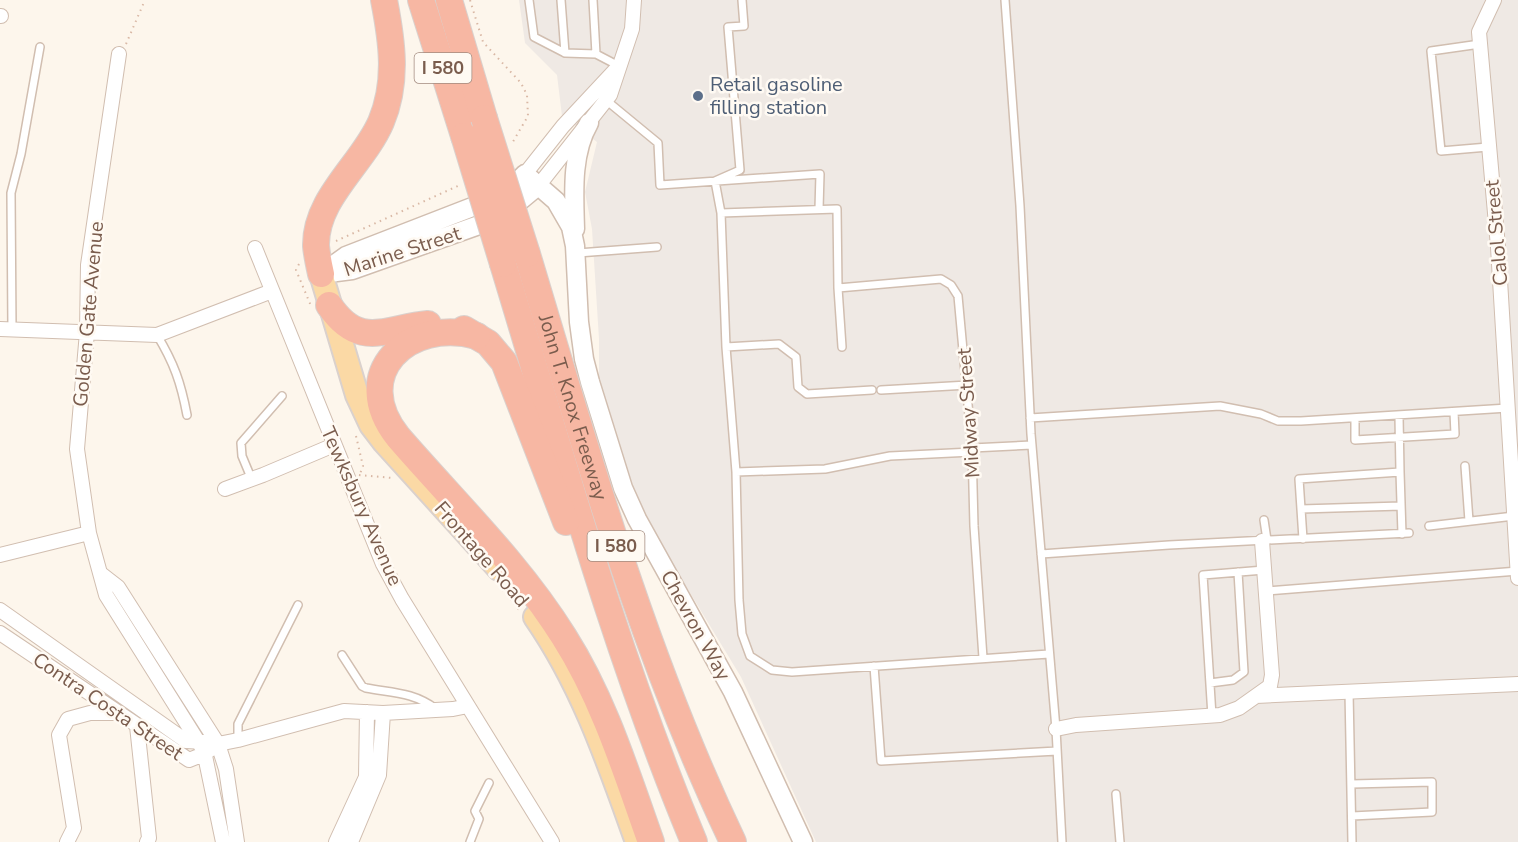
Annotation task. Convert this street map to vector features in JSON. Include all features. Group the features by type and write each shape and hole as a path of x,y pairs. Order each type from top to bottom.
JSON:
{"highway":[{"path":"321,274 316,245 322,218 330,201 374,135 389,94 392,50 384,0"},
{"name":"John T. Knox Freeway","path":"421,0 597,572 648,725 694,842"},
{"name":"John T. Knox Freeway","path":"449,0 635,606 683,733 731,838"},
{"path":"329,305 346,326 360,332 377,333 432,323 453,326 477,336 496,350 509,375 648,725"},
{"path":"477,336 452,331 429,333 413,339 399,349 390,360 382,380 380,393 383,413 398,437 517,570 564,637 602,710 651,842"}],"main road":[{"name":"Frontage Road","path":"321,274 357,395 375,431 508,581 540,623 561,657 596,729 637,842"}],"street":[{"name":"Marine Street","path":"532,179 569,145 606,103 613,89 632,29 634,0"},
{"name":"Calol Street","path":"1494,0 1479,32 1498,247 1518,578"},
{"name":"Golden Gate Avenue","path":"119,54 88,265 87,332 77,449 88,533 106,596 201,748 223,842"},
{"name":"Marine Street","path":"321,274 352,270 479,225 510,209 581,106 619,66"},
{"path":"575,250 575,174 582,138 589,123"},
{"name":"Chevron Way","path":"532,179 551,195 565,213 571,227 584,359 622,488 736,699 803,842"},
{"name":"Tewksbury Avenue","path":"255,248 384,564 552,842"},
{"path":"6,329 156,335 272,291"},
{"path":"225,489 334,445"},
{"path":"0,555 88,533"},
{"path":"1056,729 1076,725 1212,716 1239,708 1270,686 1272,675 1264,540"},
{"name":"Golden Gate Avenue","path":"100,573 117,587 227,742 226,769 237,842"},
{"name":"Contra Costa Street","path":"0,610 186,741 201,748"},
{"name":"Contra Costa Street","path":"0,633 189,760 201,748 227,742"},
{"path":"1254,696 1518,684"},
{"path":"227,742 344,711 383,713 468,706"},
{"path":"336,842 366,777 367,712"},
{"path":"67,842 74,828 59,735 68,719 90,713 118,713"},
{"path":"351,842 380,775 383,713"},
{"path":"137,726 149,838 147,842"}],"lane":[{"path":"529,0 534,37 565,53 596,54 619,66"},
{"path":"561,0 565,53"},
{"path":"593,0 596,54"},
{"path":"716,181 740,170 728,27 744,26 742,0"},
{"path":"1005,0 1020,206 1030,418 1056,729 1062,842"},
{"path":"1480,44 1431,51 1441,151 1488,147"},
{"path":"6,329 11,193 21,154 40,47"},
{"path":"606,103 658,142 660,185 820,174 819,208"},
{"path":"716,181 736,472 739,600 742,634 750,656 772,670 792,672 1049,654"},
{"path":"720,213 837,209 838,288 842,346"},
{"path":"575,250 657,247"},
{"name":"Midway Street","path":"838,288 941,279 951,285 958,296 968,385 983,658"},
{"path":"156,335 172,360 188,415"},
{"path":"726,347 779,344 796,357 798,387 807,394 872,390"},
{"path":"881,390 968,385"},
{"path":"252,480 242,456 241,443 282,396"},
{"path":"1030,418 1220,406 1261,414 1278,421 1399,416 1508,408"},
{"path":"1355,418 1355,440 1400,438 1455,434 1454,412"},
{"path":"1041,554 1406,533 1401,506 1399,416"},
{"path":"736,472 825,469 890,456 1032,445"},
{"path":"1465,466 1470,521"},
{"path":"1303,538 1299,479 1400,472"},
{"path":"1301,509 1401,506"},
{"path":"1429,526 1514,516"},
{"path":"1264,520 1264,540"},
{"path":"1212,716 1203,575 1264,570"},
{"path":"1266,591 1518,571"},
{"path":"1210,683 1233,680 1244,672 1238,572"},
{"path":"227,742 298,606"},
{"path":"342,654 362,686 404,693 421,699 438,710"},
{"path":"873,666 881,761 1057,751"},
{"path":"1349,692 1352,842"},
{"path":"1352,784 1432,782 1432,812 1352,816"},
{"path":"470,842 479,819 475,811 489,783"},
{"path":"1116,794 1120,842"}],"path":[{"path":"119,54 127,42 145,0"},
{"path":"362,441 356,434 363,466 360,474 398,479 392,472"},
{"path":"493,578 521,611"}],"shaded area":[{"path":"519,0 1518,0 1518,842 816,842 741,677 641,512 599,384 599,339 592,229 585,192 597,142 562,116 557,75 525,43"}],"place":[{"name":"Retail gasoline filling station","path":"698,96"}]}
